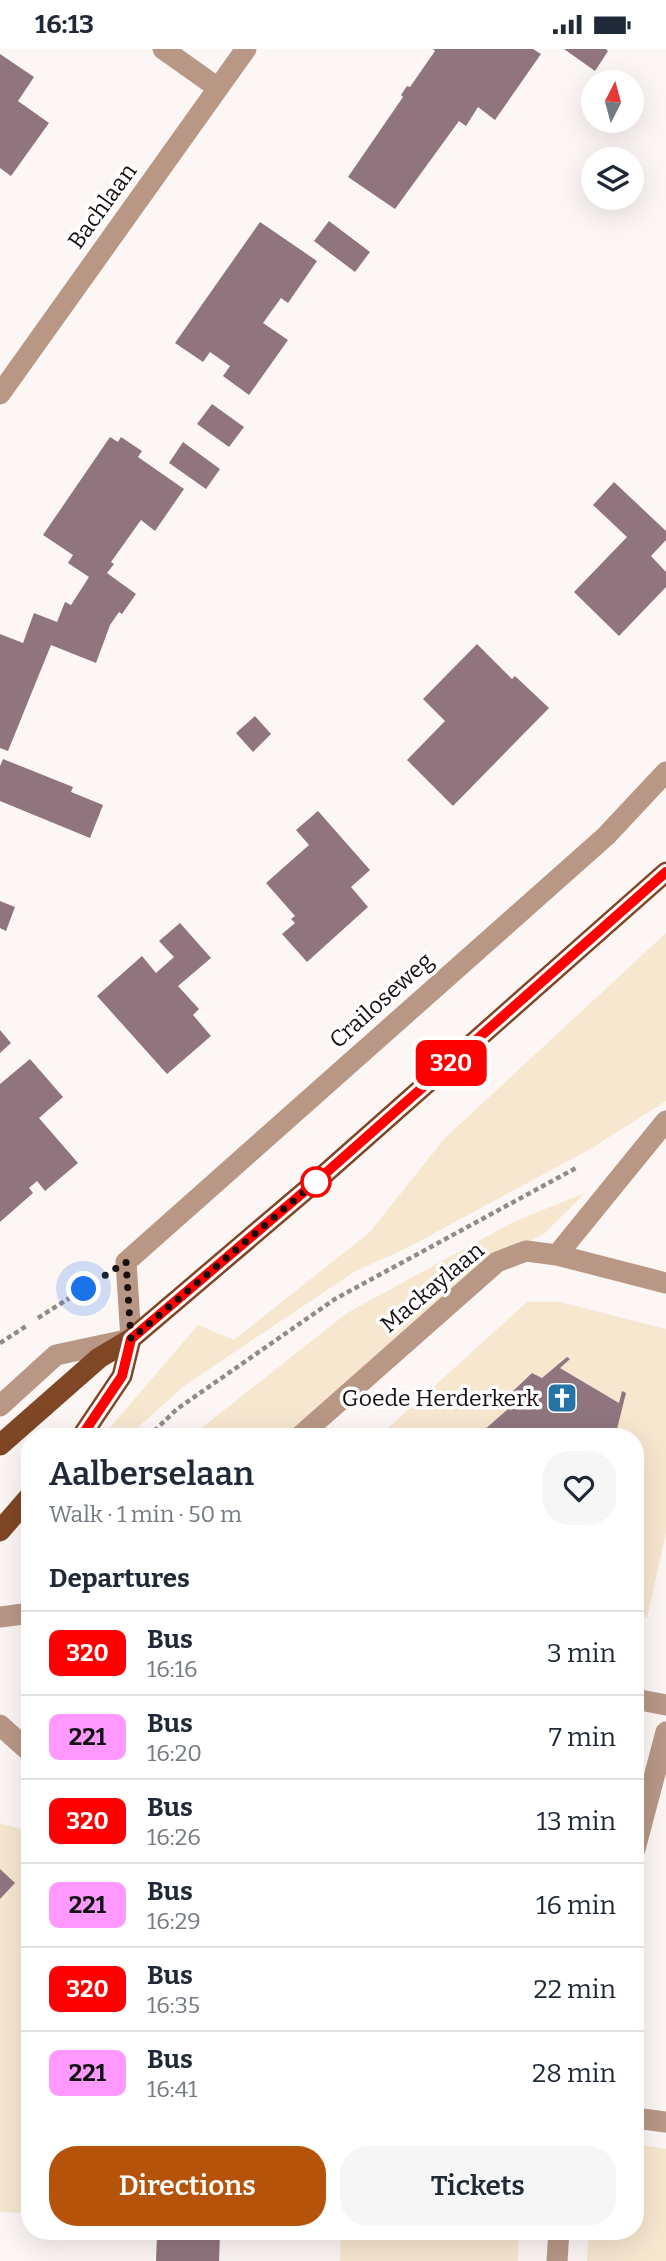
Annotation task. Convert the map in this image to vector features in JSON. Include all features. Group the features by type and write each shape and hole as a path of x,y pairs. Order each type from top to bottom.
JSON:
{"main road":[{"path":"0,1445 99,1358 131,1339 319,1179 666,872"},
{"path":"87,1428 122,1376 131,1339"},
{"path":"0,1531 21,1506"}],"street":[{"path":"163,49 218,88"},
{"name":"Bachlaan","path":"0,394 246,49"},
{"name":"Crailoseweg","path":"126,1262 606,836 666,772"},
{"path":"557,1255 666,1121"},
{"name":"Mackaylaan","path":"309,1428 497,1262 526,1251 557,1255 666,1283"},
{"path":"0,1406 56,1355 131,1339 126,1262"},
{"path":"0,1617 21,1614"},
{"path":"644,1701 666,1705"},
{"path":"0,1725 21,1744"},
{"path":"644,1815 666,1732"},
{"path":"644,2119 666,2122"},
{"path":"557,2261 558,2240"}],"path":[{"path":"157,1428 177,1409 335,1299 576,1168"},
{"path":"0,1343 126,1262"}],"shaded area":[{"path":"666,933 666,1101 592,1148 407,1248 354,1272 184,1386 137,1428 110,1428 198,1325 234,1340 370,1232 445,1138"},
{"path":"585,1193 545,1233 490,1262 296,1428 201,1428 347,1313 513,1222"},
{"path":"527,1302 560,1302 666,1329 666,1533 647,1618 644,1618 644,1428 616,1428 622,1392 619,1403 560,1368 569,1359 542,1378 532,1373 512,1392 516,1402 486,1428 388,1428"},
{"path":"0,1823 21,1829 21,2213 0,2212"},
{"path":"644,2145 666,2149 666,2261 587,2261 588,2240 644,2240"},
{"path":"341,2240 519,2240 518,2261 340,2261"}],"building":[{"path":"433,49 533,49 541,54 495,120 478,107 466,126 459,121 395,209 348,177 403,97 401,95 407,86 410,87 435,51"},
{"path":"564,49 606,49 608,51 594,70"},
{"path":"0,54 34,77 18,101 49,123 11,176 0,168"},
{"path":"329,221 370,252 355,272 314,241"},
{"path":"260,222 317,261 288,303 281,298 263,323 288,340 249,395 223,376 230,366 210,352 203,362 175,343"},
{"path":"212,404 244,427 229,447 197,424"},
{"path":"110,437 118,442 121,437 142,451 138,457 184,489 155,531 141,520 111,562 114,564 107,573 136,594 122,614 119,612 110,625 96,663 51,645 8,751 0,748 0,634 23,643 34,613 57,622 65,602 71,605 89,577 68,563 73,555 43,535"},
{"path":"183,442 220,469 206,489 169,463"},
{"path":"614,482 666,531 666,540 651,556 666,572 666,587 619,636 574,592 627,537 593,505"},
{"path":"477,644 512,679 515,676 549,708 453,806 407,760 445,721 423,699"},
{"path":"255,716 271,734 253,752 236,733"},
{"path":"3,759 73,787 71,792 103,805 90,838 0,801 0,766"},
{"path":"318,811 370,870 351,887 368,907 307,962 282,934 295,923 291,919 295,916 266,883 309,845 296,830"},
{"path":"0,901 15,907 6,931 0,928"},
{"path":"180,923 211,958 178,986 199,1009 193,1015 211,1036 167,1074 97,996 142,956 156,973 174,957 159,941"},
{"path":"0,1030 11,1043 0,1053"},
{"path":"30,1059 63,1097 39,1118 78,1163 45,1191 37,1181 29,1188 33,1193 0,1222 0,1084"},
{"name":"Goede Herderkerk","path":"567,1357 570,1359 560,1368 619,1403 622,1391 626,1393 617,1428 486,1428 516,1402 512,1392 532,1373 542,1378"},
{"path":"0,1869 15,1883 0,1899"},
{"path":"157,2240 220,2240 219,2261 156,2261"}],"bus line":[{"name":"320","path":"87,1428 122,1376 131,1339 319,1179 666,872"}],"place":[{"name":"Goede Herderkerk","path":"562,1398"}],"route":[{"path":"84,1289 126,1262 131,1339 319,1179 316,1182"}]}
